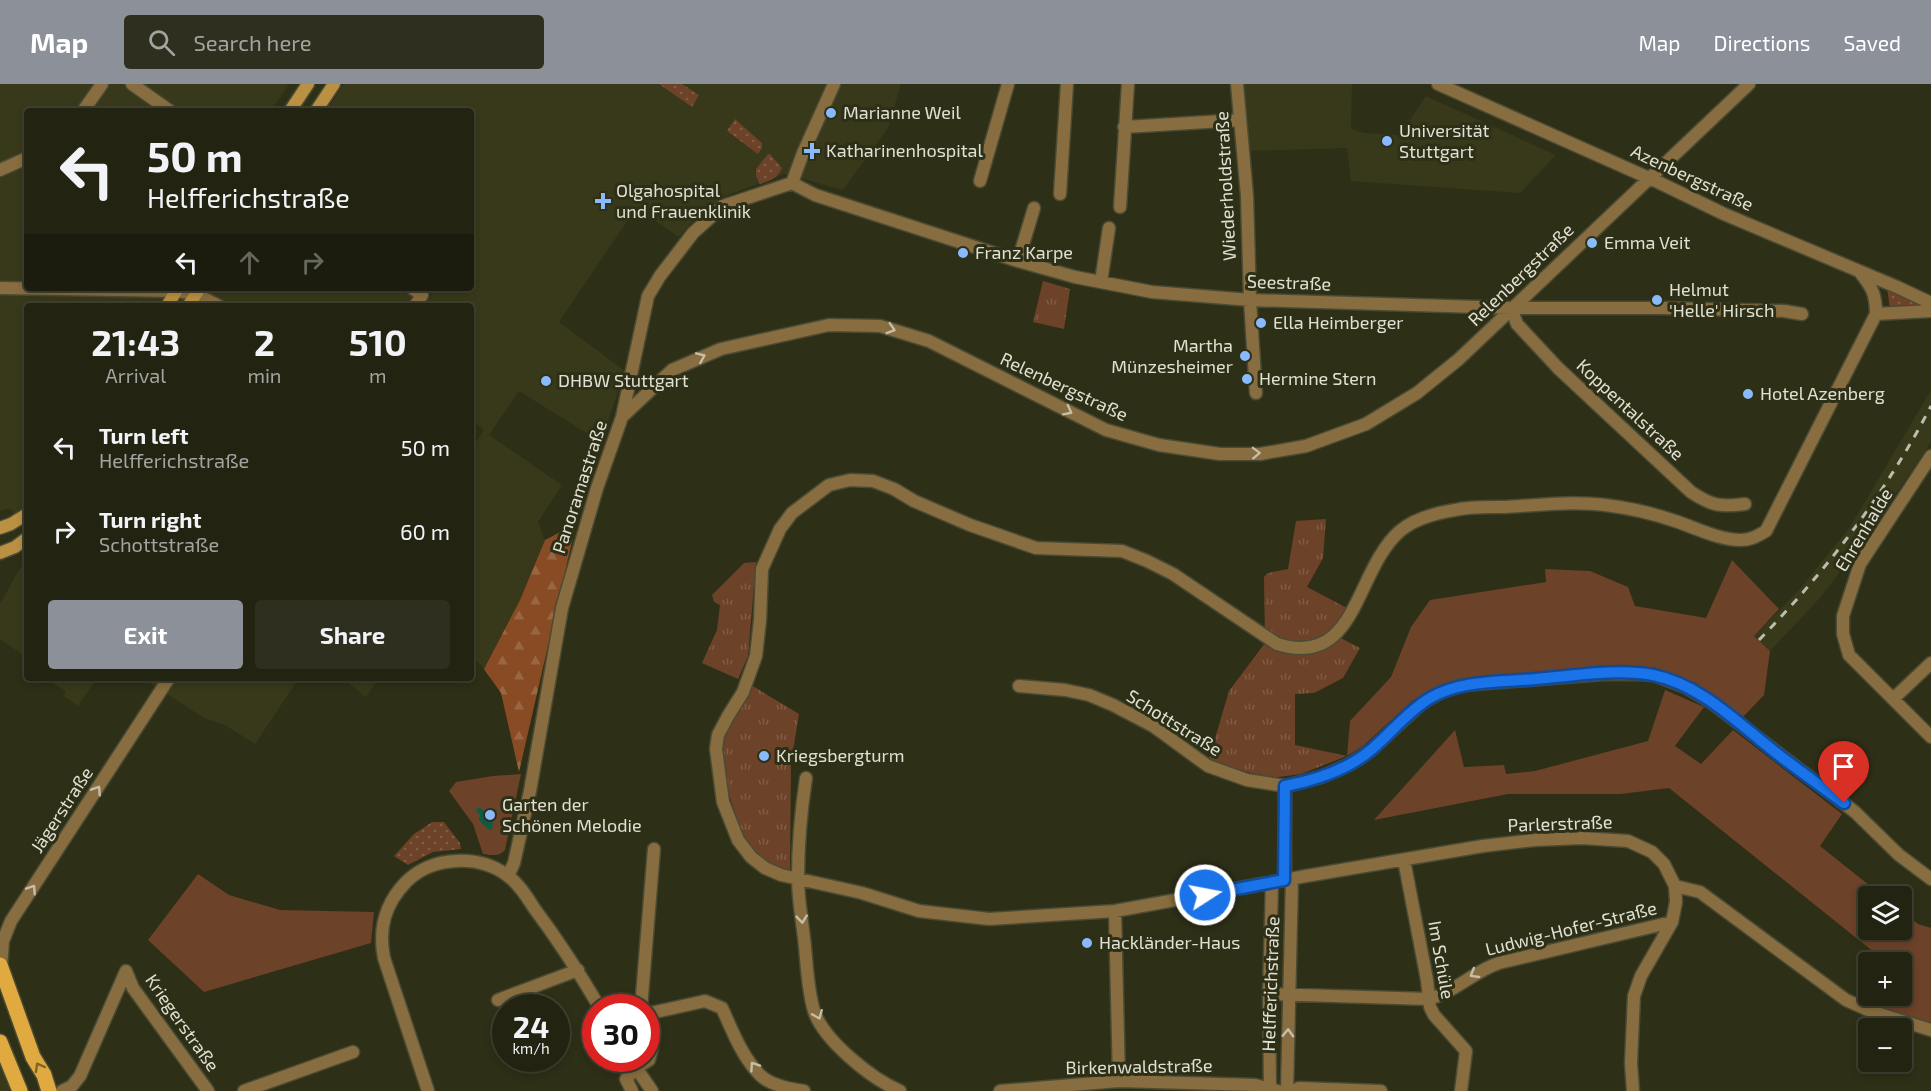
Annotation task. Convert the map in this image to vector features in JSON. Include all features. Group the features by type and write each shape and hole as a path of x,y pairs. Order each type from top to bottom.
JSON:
{"main road":[{"path":"292,108 308,84"},
{"path":"318,108 334,84"},
{"path":"0,528 24,516"},
{"path":"0,553 24,540"},
{"path":"0,966 49,1091"},
{"path":"0,1042 20,1091"}],"street":[{"path":"85,108 102,84"},
{"path":"132,84 167,108"},
{"path":"792,183 802,153 834,84"},
{"path":"980,181 1008,84"},
{"path":"1060,194 1067,84"},
{"path":"1120,207 1128,84"},
{"name":"Wiederholdstraße","path":"1237,84 1247,196 1256,393"},
{"name":"Azenbergstraße","path":"1438,84 1724,214 1931,303"},
{"name":"Relenbergstraße","path":"622,417 672,370 721,349 829,325 880,326 929,341 1106,430 1160,445 1220,454 1260,454 1306,446 1366,424 1417,393 1459,359 1749,84"},
{"path":"1124,127 1240,120"},
{"path":"0,170 24,159"},
{"name":"Seestraße","path":"792,183 815,195 1018,261 1152,292 1250,300 1511,308 1785,311 1802,314"},
{"name":"Panoramastraße","path":"508,876 514,863 530,791 562,608 597,488 622,417 648,296 660,276 693,233 723,206 792,183"},
{"path":"1018,261 1034,208"},
{"path":"1101,282 1109,228"},
{"path":"1859,271 1871,286 1876,298 1876,314 1931,311"},
{"path":"0,288 24,288"},
{"path":"198,291 215,303"},
{"name":"Koppentalstraße","path":"1511,308 1517,324 1558,368 1691,492 1705,501 1722,507 1745,504"},
{"name":"Parlerstraße","path":"1675,886 1668,870 1659,858 1642,846 1628,841 1582,838 1536,840 1404,860 1115,911 989,919 919,911 862,893 798,880 765,868 751,857 738,840 723,802 716,749 718,735 743,692 756,656 762,568 780,529 792,513 829,485 850,480 873,481 970,525 1036,548 1122,551 1173,574 1277,644 1293,649 1308,649 1321,645 1338,634 1383,549 1401,530 1425,517 1457,509 1601,504 1637,509 1713,534 1739,540 1753,539 1766,531 1876,314"},
{"name":"Ehrenhalde","path":"1931,456 1860,564 1843,616 1843,634 1849,655 1931,737"},
{"path":"1893,699 1931,663"},
{"name":"Schottstraße","path":"1019,686 1065,690 1089,695 1153,726 1208,766 1247,780 1285,786 1321,777 1350,764 1371,750 1422,703 1439,693 1462,685 1602,674 1654,675 1686,687 1711,702 1855,812 1899,855 1931,879"},
{"name":"Jägerstraße","path":"0,966 3,941 11,921 167,681"},
{"path":"806,778 802,800 798,880 807,969 814,1011 833,1040 854,1060 887,1086 900,1091"},
{"name":"Helfferichstraße","path":"1285,786 1283,880 1289,995 1287,1091"},
{"path":"642,994 654,849"},
{"name":"Im Schüle","path":"1404,860 1427,980 1428,999 1434,1015 1466,1051 1461,1091"},
{"path":"428,1091 384,958 381,937 384,917 398,892 421,871 438,864 468,861 487,865 508,876 544,921 592,994"},
{"name":"Helfferichstraße","path":"1274,1089 1269,994 1283,880"},
{"path":"1633,1091 1631,1063 1634,996 1641,976 1672,922 1676,902 1675,886 1700,892 1846,1000 1873,1012 1931,1030"},
{"path":"1115,911 1126,1085"},
{"name":"Ludwig-Hofer-Straße","path":"1269,994 1428,999 1445,993 1484,968 1499,963 1672,922"},
{"path":"514,994 578,970"},
{"name":"Kriegerstraße","path":"62,1091 72,1086 80,1076 126,971 134,988 208,1091"},
{"path":"660,1011 705,1001 722,1008 744,1052 760,1076 787,1088 804,1091"},
{"path":"244,1091 353,1052"},
{"path":"629,1072 626,1079 632,1091"},
{"path":"639,1072 652,1091"},
{"name":"Birkenwaldstraße","path":"1000,1091 1126,1085 1255,1084 1274,1089"},
{"path":"1294,1091 1305,1088 1381,1091"}],"shaded area":[{"path":"0,84 95,84 79,108 24,108 24,291 410,291 417,296 414,303 24,303 24,526 10,508 0,511"},
{"path":"110,84 289,84 273,108 93,108"},
{"path":"344,84 901,84 888,128 843,190 785,174 728,195 700,213 679,237 636,208 559,322 625,371 601,442 519,391 489,435 562,485 538,522 545,540 520,600 484,669 474,659 474,445 484,430 474,422 474,303 426,303 434,291 474,291 474,108 328,108"},
{"name":"Universität Stuttgart","path":"1243,84 1352,84 1351,129 1364,133 1400,135 1426,96 1556,155 1520,193 1351,181 1347,148 1249,151"},
{"path":"1931,390 1931,442 1859,547 1820,598 1770,651 1754,636 1799,590 1850,527"},
{"path":"24,564 24,655 0,639 0,604"},
{"path":"50,681 95,681 78,706 64,696 66,692"},
{"path":"147,681 297,681 255,744 225,725 204,718"},
{"path":"346,681 377,681 366,697"},
{"path":"479,807 487,813 492,808 497,810 492,830 479,820 480,815 476,811"},
{"path":"0,1062 10,1091 0,1091"}],"green space":[{"path":"659,84 682,84 699,95 692,107"},
{"path":"735,119 762,143 758,154 727,131"},
{"path":"768,154 782,168 773,179 760,184 756,176 756,169"},
{"path":"1043,281 1070,289 1064,329 1033,322"},
{"path":"1887,287 1922,302 1921,310 1890,309"},
{"path":"1326,519 1323,558 1307,587 1347,608 1333,634 1360,648 1343,678 1314,693 1295,694 1295,745 1347,756 1301,774 1271,778 1208,762 1229,691 1265,643 1264,577 1268,573 1288,569 1296,521"},
{"path":"576,524 519,772 501,693 484,669 520,600 545,540"},
{"path":"1732,560 1779,609 1754,636 1770,651 1764,695 1742,718 1696,683 1654,667 1601,667 1515,675 1435,689 1412,701 1363,746 1347,756 1350,721 1391,677 1411,627 1430,600 1546,582 1545,569 1590,571 1628,587 1635,606 1706,618"},
{"path":"756,562 748,656 738,679 702,663 717,630 720,605 714,602 712,595 744,563"},
{"path":"751,685 799,714 791,763 790,872 770,866 753,854 737,818 723,770 721,748 723,740 733,715"},
{"path":"1665,690 1704,707 1675,746 1701,764 1733,730 1842,814 1820,846 1870,886 1858,886 1858,939 1669,788 1621,794 1508,794 1374,820 1455,730 1464,767 1504,765 1506,774 1535,771 1648,741"},
{"name":"Garten der Schönen Melodie","path":"521,774 505,850 498,855 483,854 473,824 449,791 456,782"},
{"path":"432,822 444,822 460,843 461,849 433,852 408,865 394,856 414,834"},
{"path":"198,874 229,895 280,910 374,912 371,943 204,992 148,940"},
{"path":"1912,919 1918,924 1931,928 1931,1024 1863,1006 1912,1006 1912,952 1874,952 1859,940 1912,940"}],"railway":[{"path":"1759,640 1808,586 1854,529 1895,469 1931,406"}],"place":[{"name":"Marianne Weil","path":"831,113"},
{"name":"Universität Stuttgart","path":"1387,141"},
{"name":"Katharinenhospital","path":"812,151"},
{"name":"Olgahospital und Frauenklinik","path":"603,201"},
{"name":"Emma Veit","path":"1592,243"},
{"name":"Franz Karpe","path":"963,253"},
{"name":"Helmut 'Helle' Hirsch","path":"1657,300"},
{"name":"Ella Heimberger","path":"1261,323"},
{"name":"Martha Münzesheimer","path":"1245,356"},
{"name":"Hermine Stern","path":"1247,379"},
{"name":"DHBW Stuttgart","path":"546,381"},
{"name":"Hotel Azenberg","path":"1748,394"},
{"name":"Kriegsbergturm","path":"764,756"},
{"name":"Garten der Schönen Melodie","path":"490,815"},
{"name":"Hackländer-Haus","path":"1087,943"}],"route":[{"path":"1205,895 1284,880 1285,786 1321,777 1361,758 1415,709 1439,693 1462,685 1602,674 1654,675 1686,687 1711,702 1844,803"}]}
